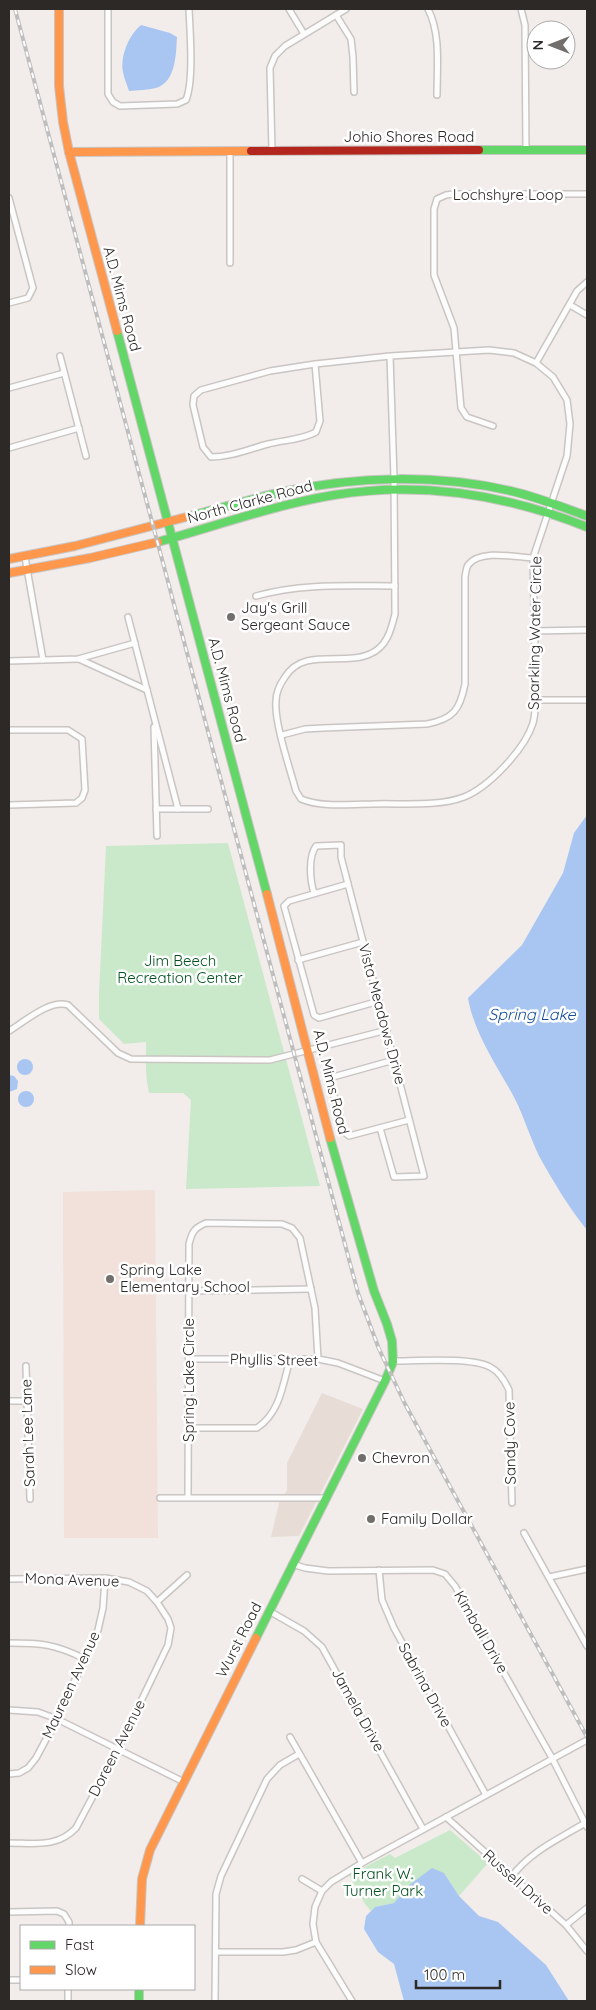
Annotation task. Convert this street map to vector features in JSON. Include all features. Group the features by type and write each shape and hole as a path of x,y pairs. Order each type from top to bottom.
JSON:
{"street":[{"name":"A.D. Mims Road","path":"58,9 58,86 69,152 304,1029 317,1091 374,1290 392,1340 393,1361 389,1372"},
{"path":"108,9 108,94 112,102 120,106 177,104 186,100 190,61 189,9"},
{"path":"289,9 304,34"},
{"path":"272,150 270,68 275,56 284,46 346,9"},
{"path":"428,9 434,23 437,40 437,95"},
{"path":"520,9 525,24 526,150"},
{"path":"336,15 351,39 354,57 354,92"},
{"name":"Johio Shores Road","path":"69,152 587,150"},
{"path":"230,151 230,263"},
{"name":"Lochshyre Loop","path":"456,352 454,328 434,275 434,208 437,199 453,194 587,194"},
{"path":"9,198 33,288 28,298 9,303"},
{"path":"536,363 577,292 587,282"},
{"path":"570,305 587,315"},
{"name":"Sparkling Water Circle","path":"315,364 320,421 316,432 308,436 268,444 223,457 211,457 203,447 193,405 194,396 201,390 270,371 315,364 390,356 489,350 514,353 536,363 553,377 567,400 570,424 567,456 533,558 536,700 533,722 526,738 510,760 486,783 464,797 436,803 320,804 301,799 296,791 275,702 279,685 288,671 301,663 317,658 354,658 370,654 383,644 391,632 395,614 395,586 390,356"},
{"path":"456,352 461,408 467,416 493,426"},
{"path":"60,356 86,456"},
{"path":"9,388 64,373"},
{"path":"9,448 79,428"},
{"name":"North Clarke Road","path":"9,560 76,546 246,501 317,485 394,478 480,484 552,502 587,516"},
{"name":"North Clarke Road","path":"9,573 110,554 287,504 358,492 394,490 482,496 527,506 587,527"},
{"path":"282,735 305,729 427,724 444,721 455,711 462,700 465,684 465,576 468,566 476,558 485,555 533,558"},
{"path":"25,557 43,660"},
{"path":"256,596 305,586 395,586"},
{"path":"128,617 178,809"},
{"path":"534,631 587,630"},
{"path":"9,661 78,659 135,643"},
{"path":"78,659 147,690"},
{"path":"536,700 587,700"},
{"path":"154,716 157,836"},
{"path":"9,730 68,730 79,737 83,743 85,790 82,798 76,803 9,805"},
{"path":"156,809 208,809"},
{"name":"Vista Meadows Drive","path":"314,893 312,885 312,852 316,846 341,846 341,857 424,1176 394,1177 380,1128"},
{"path":"348,884 289,901 284,906 298,960 314,1015 319,1018 379,1002"},
{"path":"298,960 363,942"},
{"path":"9,1031 50,1005 60,1003 68,1005 118,1053 131,1058 270,1060 308,1052 387,1030"},
{"path":"394,1060 333,1077 330,1081 344,1132 349,1136 409,1120"},
{"name":"Spring Lake Circle","path":"188,1497 189,1244 191,1234 196,1227 206,1224 282,1224 292,1228 300,1238 315,1308 318,1359"},
{"path":"189,1291 311,1289"},
{"name":"Phyllis Street","path":"189,1359 318,1359 338,1363 385,1381"},
{"path":"188,1428 257,1428 266,1422 280,1398 290,1359"},
{"name":"Sandy Cove","path":"393,1361 461,1361 489,1366 504,1378 509,1390 512,1503"},
{"name":"Sarah Lee Lane","path":"26,1366 30,1499"},
{"name":"Wurst Road","path":"140,1925 140,1888 143,1868 150,1850 389,1372"},
{"path":"9,1401 26,1401"},
{"path":"160,1498 327,1498"},
{"path":"524,1533 587,1646"},
{"name":"Kimball Drive","path":"292,1564 328,1571 433,1570 445,1574 455,1586 552,1758 586,1825"},
{"path":"549,1577 587,1569"},
{"name":"Sabrina Drive","path":"379,1570 382,1600 394,1628 486,1795"},
{"path":"158,1602 187,1575"},
{"name":"Mona Avenue","path":"9,1579 105,1578 129,1582 147,1591 158,1602"},
{"name":"Maureen Avenue","path":"9,1774 28,1768 36,1758 57,1719 98,1630 103,1608 105,1578"},
{"name":"Doreen Avenue","path":"9,1844 57,1842 68,1836 76,1828 118,1749 168,1645 171,1628 158,1602"},
{"name":"Jamela Drive","path":"269,1611 304,1631 322,1647 423,1829"},
{"path":"9,1643 42,1643 64,1649 84,1659"},
{"path":"9,1710 38,1712 57,1719 184,1782"},
{"path":"290,1737 362,1863"},
{"path":"352,2001 316,1942 313,1924 315,1907 322,1892 331,1882 423,1829 587,1740"},
{"path":"215,2001 216,1894 221,1876 267,1779 280,1765 299,1754"},
{"name":"Russell Drive","path":"446,1817 566,1925 587,1951"},
{"path":"512,1876 522,1862 533,1854 586,1825"},
{"path":"302,1879 322,1892"},
{"path":"566,1925 587,1908"},
{"path":"9,1912 57,1911 64,1914 69,1924"},
{"path":"216,1952 283,1952 296,1950 316,1942"}],"shaded area":[{"name":"Spring Lake Elementary School","path":"155,1190 158,1538 64,1538 63,1192"},
{"path":"322,1393 363,1409 299,1536 271,1537 279,1503 287,1490 287,1463"}],"green space":[{"name":"Jim Beech Recreation Center","path":"228,843 320,1186 186,1189 191,1100 183,1093 149,1093 146,1074 146,1042 124,1044 99,1019 106,846"},
{"name":"Frank W. Turner Park","path":"450,1830 488,1863 459,1896 444,1873 408,1886 394,1903 375,1907 371,1911 349,1875 390,1854 395,1858"}],"water":[{"path":"141,25 170,33 177,37 174,67 168,80 163,85 153,89 129,91 122,66 124,53 129,40"},
{"name":"Spring Lake","path":"587,815 587,1230 561,1194 539,1156 515,1099 475,1024 468,998 522,945 563,873 574,833"},
{"path":"22,1059 28,1059 33,1064 31,1073 22,1075 17,1070 17,1064"},
{"path":"9,1075 14,1076 18,1081 17,1089 9,1092"},
{"path":"23,1091 29,1091 34,1096 32,1105 23,1107 18,1102 18,1096"},
{"path":"432,1868 444,1873 459,1896 479,1916 498,1922 546,1965 569,2001 404,2001 394,1964 378,1952 364,1929 366,1916 375,1907 394,1903 408,1886"}],"railway":[{"path":"15,9 358,1293 379,1349 405,1404 587,1737"}],"traffic: fast":[{"path":"479,150 587,150"},
{"path":"117,331 267,894"},
{"path":"190,516 270,495 310,487 368,480 397,479 455,482 511,491 587,516"},
{"path":"158,542 267,510 312,499 366,491 431,491 494,499 557,516 587,527"},
{"path":"256,1638 393,1362 392,1341 374,1291 330,1138"},
{"path":"139,1990 139,2001"}],"traffic: slow":[{"path":"59,9 59,86 63,122 69,152 117,331"},
{"path":"69,152 251,151"},
{"path":"9,559 75,546 190,516"},
{"path":"9,573 90,558 158,542"},
{"path":"267,894 330,1138"},
{"path":"140,1925 142,1879 150,1850 256,1638"}],"traffic: jam":[{"path":"251,151 479,150"}],"place":[{"name":"Jay's Grill Sergeant Sauce","path":"231,617"},
{"name":"Spring Lake Elementary School","path":"110,1279"},
{"name":"Chevron","path":"362,1458"},
{"name":"Family Dollar","path":"371,1519"}]}
